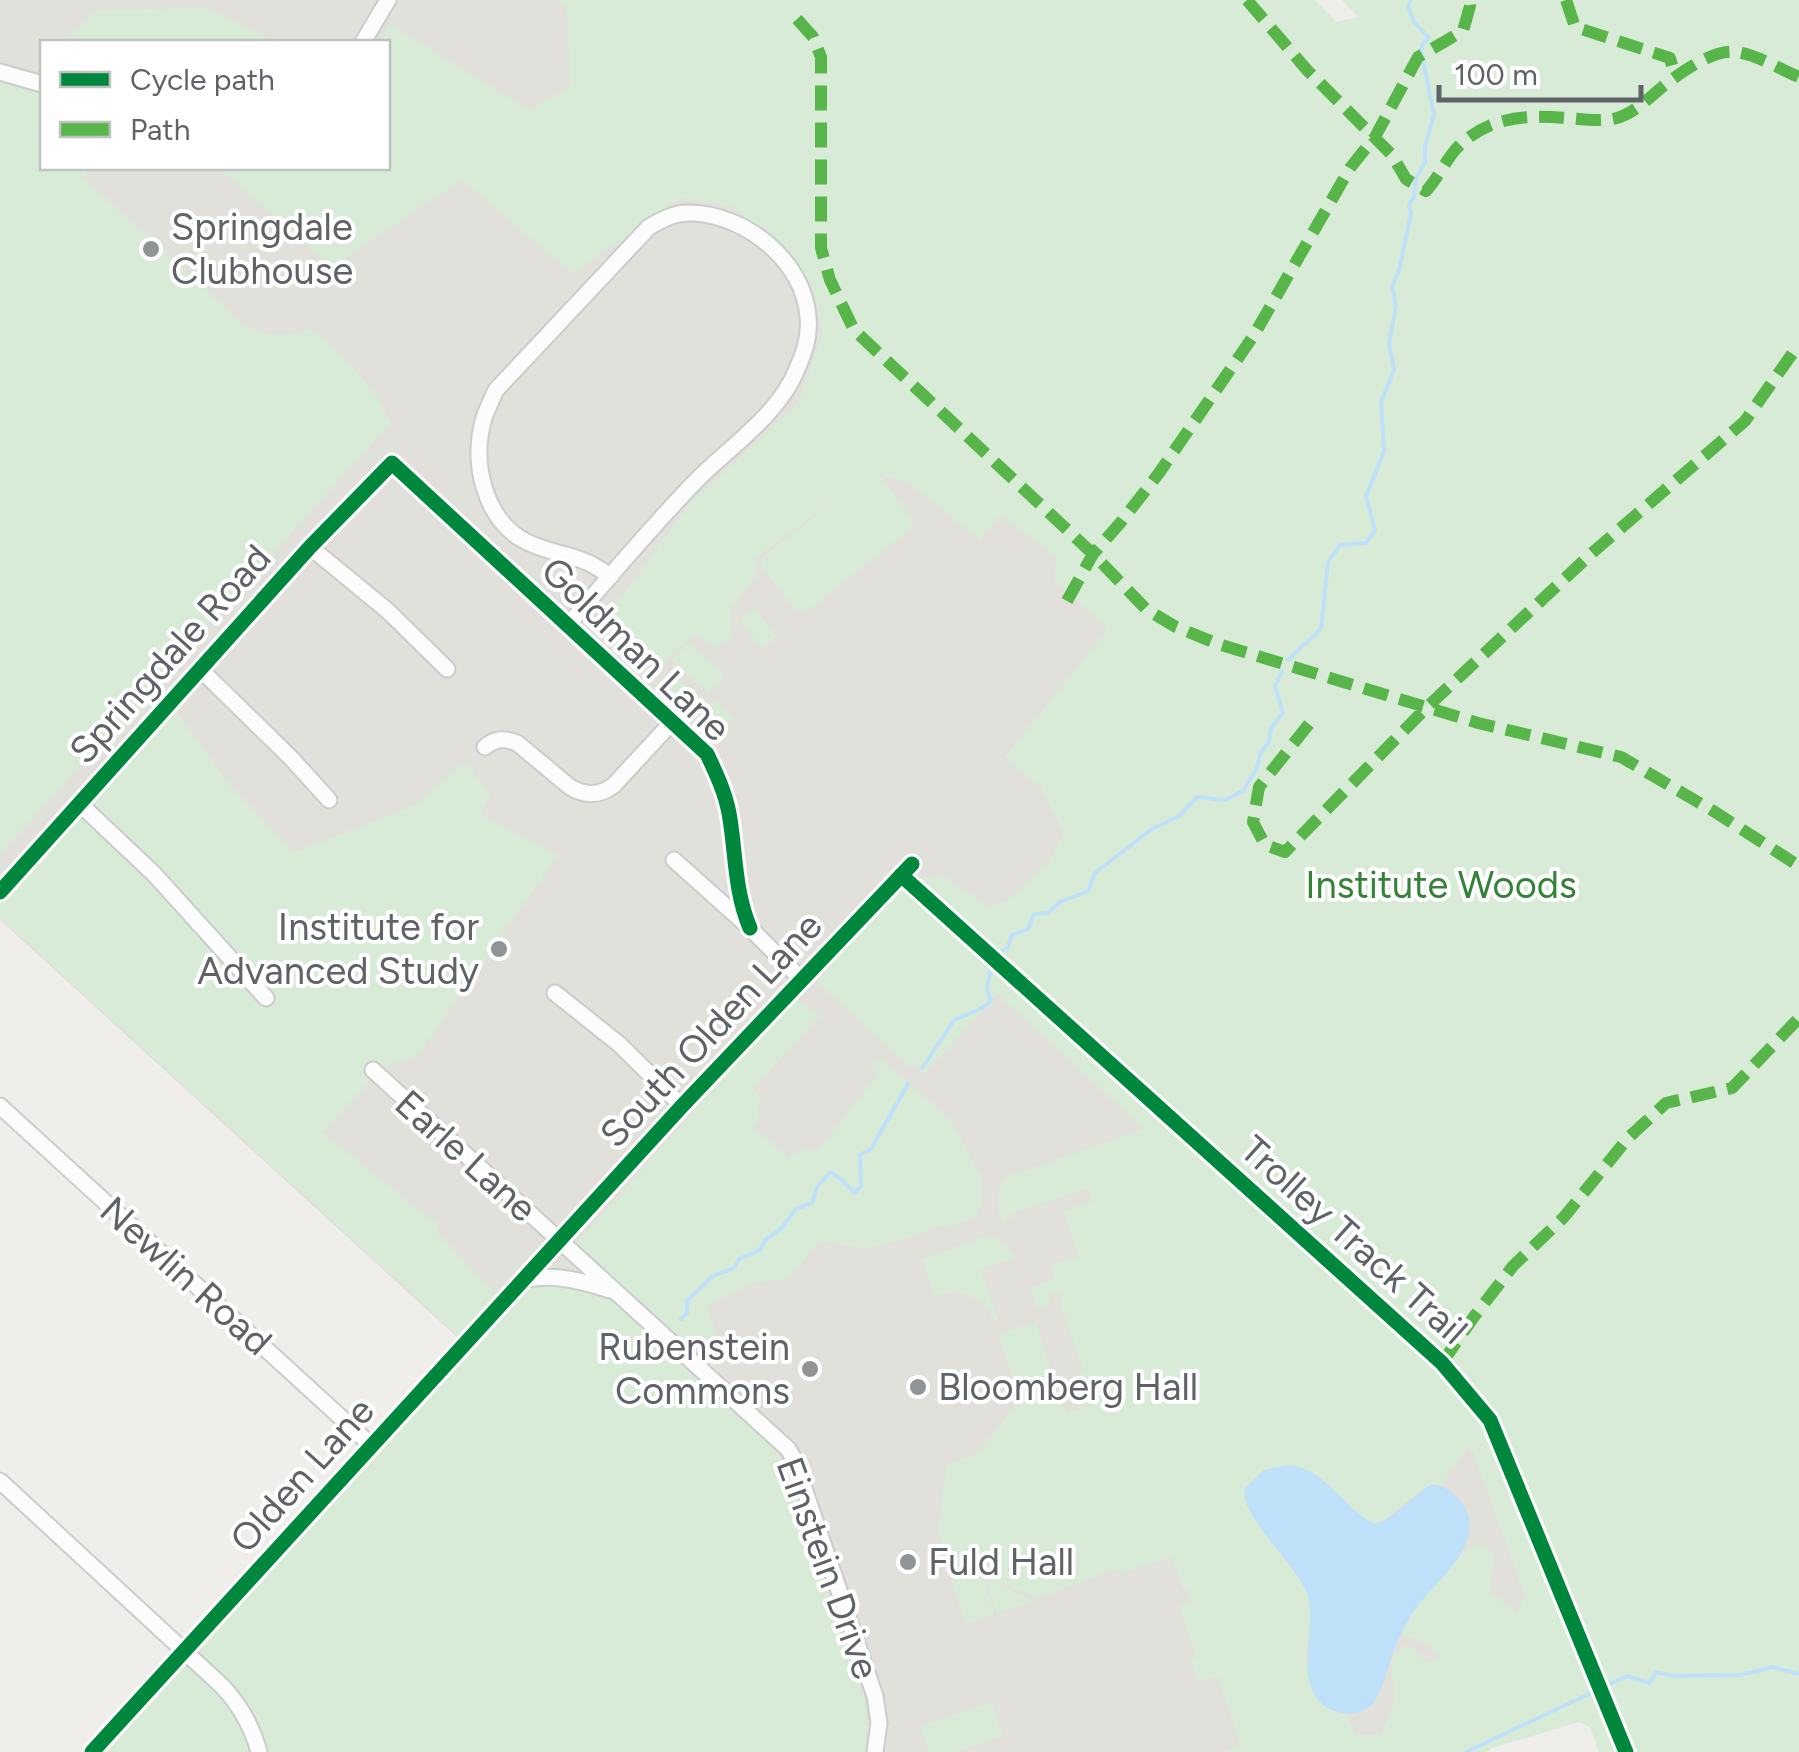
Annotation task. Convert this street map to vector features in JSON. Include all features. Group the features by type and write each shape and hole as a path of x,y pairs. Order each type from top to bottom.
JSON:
{"street":[{"path":"365,40 388,0"},
{"path":"0,72 40,83"},
{"path":"567,626 611,576 677,501 753,428 797,372 808,317 803,293 792,270 774,248 717,217 690,212 667,216 649,227 496,390 484,419 479,447 481,472 494,513 507,531 530,544 587,562 611,576"},
{"name":"Springdale Road","path":"0,892 310,547 392,463"},
{"name":"Goldman Lane","path":"392,463 707,754 729,811 737,886 750,928"},
{"path":"310,547 388,610 448,669"},
{"path":"200,669 329,800"},
{"path":"485,747 498,739 517,743 570,786 592,794 614,785 673,721"},
{"path":"80,804 155,875 266,998"},
{"path":"674,860 801,980"},
{"name":"South Olden Lane","path":"560,1242 682,1106 912,864"},
{"path":"555,993 619,1044 682,1106"},
{"name":"Earle Lane","path":"372,1070 560,1242"},
{"name":"Newlin Road","path":"0,1106 372,1446"},
{"name":"Olden Lane","path":"92,1752 560,1242"},
{"name":"Einstein Drive","path":"560,1242 794,1459 875,1696 879,1723 874,1752"},
{"path":"526,1279 549,1275 618,1293"},
{"path":"0,1482 186,1650 236,1701 259,1752"}],"shaded area":[{"name":"Institute for Advanced Study","path":"0,0 816,0 1205,669 1009,968 951,925 1483,1419 1585,1668 1442,1752 105,1752 471,1350 0,920"}],"green space":[{"name":"Institute Woods","path":"557,0 1315,0 1337,22 1358,17 1342,0 1799,0 1799,1752 1599,1752 1590,1727 1579,1722 1487,1752 1223,1752 1241,1745 1218,1676 1198,1682 1190,1660 1196,1657 1179,1606 1190,1602 1172,1557 1121,1573 1116,1569 1038,1598 949,1563 938,1532 947,1464 975,1455 1018,1402 1056,1388 1067,1413 1086,1406 1076,1377 1084,1372 1061,1306 1061,1293 1049,1293 1049,1306 1037,1310 1031,1288 1054,1278 1051,1265 1079,1256 1064,1211 1092,1202 1088,1188 1018,1211 1003,1224 998,1207 1004,1178 1144,1129 997,994 925,1074 914,1063 910,1067 817,982 887,901 907,886 899,878 903,873 914,882 944,875 990,906 1006,902 1047,864 1064,834 1041,788 1005,757 1108,629 1054,581 1057,557 1000,515 980,540 908,482 880,475 912,519 911,529 806,612 797,611 761,567 763,557 853,486 756,558 756,577 730,610 732,637 715,649 697,634 670,655 652,683 601,633 614,607 690,503 798,403 822,333 814,290 789,250 732,207 679,198 573,274 462,180 332,267 221,170 390,170 390,40 379,40 390,24 529,110 570,87 567,7","holes":["1469,1446 1525,1596 1517,1613 1490,1592 1494,1554 1479,1543 1463,1551 1417,1603 1401,1635 1427,1643 1441,1657 1427,1663 1416,1650 1405,1646 1391,1658 1394,1701 1382,1733 1356,1735 1346,1713 1339,1713 1314,1690 1306,1656 1310,1604 1306,1586 1243,1498 1307,1470 1357,1513 1377,1522 1386,1520 1432,1484 1441,1486"]},
{"path":"206,8 271,40 66,40 95,10"},
{"path":"0,81 40,93 40,170 87,170 84,178 244,325 278,335 312,329 367,383 391,423 0,855"},
{"path":"754,608 777,637 762,649 740,620"},
{"path":"689,642 725,676 708,694 672,660"},
{"path":"676,677 707,706 714,699 733,717 710,742 691,725 695,719 664,689"},
{"path":"175,709 233,789 295,852 415,805 466,761 490,796 480,814 558,855 419,1054 382,1069 322,1132 438,1225 438,1234 498,1295 461,1338 0,918 0,902"},
{"path":"795,997 820,1016 753,1089 761,1097 757,1108 760,1117 753,1127 788,1158 803,1147 815,1153 878,1075 870,1067 880,1058 949,1118 981,1175 982,1205 973,1218 867,1249 821,1241 787,1279 755,1282 706,1306 717,1335 715,1371 575,1245"},
{"path":"986,1236 1003,1243 1014,1258 981,1269 998,1320 994,1321 983,1305 969,1295 934,1296 922,1259"},
{"path":"550,1284 593,1290 614,1300 763,1437 784,1463 866,1706 865,1752 264,1752 249,1709 206,1658 204,1642 525,1291"},
{"path":"1036,1322 1055,1384 1019,1396 998,1334"},
{"path":"946,1564 983,1579 995,1614 966,1624"},
{"path":"986,1580 1035,1601 997,1613"},
{"path":"183,1666 225,1703 249,1752 105,1752"},
{"path":"992,1702 1003,1736 956,1752 929,1752 920,1726"}],"water":[{"path":"1288,1465 1313,1473 1375,1524 1432,1484 1457,1497 1469,1520 1463,1551 1409,1619 1377,1697 1368,1708 1356,1713 1329,1709 1312,1689 1307,1663 1308,1597 1245,1499 1245,1488 1264,1470"}],"waterway":[{"path":"1288,660 1321,629 1328,562 1340,545 1366,543 1375,530 1366,496 1384,452 1381,402 1394,370 1389,344 1396,306 1392,287 1434,114 1421,51 1429,38 1414,22 1408,6 1411,0"},
{"path":"1002,951 1007,949 1012,935 1028,929 1034,914 1048,913 1060,902 1088,891 1095,873 1152,829 1179,816 1197,797 1225,800 1243,791 1269,742 1271,728 1283,713 1275,686 1282,671"},
{"path":"922,1068 954,1020 991,1001 987,990 991,965"},
{"path":"681,1319 687,1313 687,1301 713,1276 734,1268 739,1259 760,1250 796,1209 812,1203 817,1187 830,1172 855,1193 861,1186 860,1155 871,1149 908,1084"},
{"path":"1466,1752 1627,1676 1649,1683 1656,1672 1672,1676 1741,1675 1773,1667 1799,1674"}],"marked path":[{"path":"1247,0 1307,70 1392,155 1406,179 1426,191 1457,148 1490,126 1533,117 1617,118 1686,70 1717,54 1743,53 1799,77"},
{"path":"1067,601 1093,554 1159,473 1254,335 1350,168 1375,137 1418,57 1463,31 1469,0"},
{"path":"1566,0 1575,27 1670,58 1675,76"},
{"path":"797,19 813,37 821,57 821,248 830,280 854,330 1093,554 1146,609 1176,627 1218,644 1478,723 1621,757 1799,866"},
{"path":"1309,724 1259,787 1253,822 1265,845 1285,852 1426,708 1592,553 1745,421 1799,344"},
{"path":"1442,1363 1513,1266 1564,1217 1628,1138 1666,1103 1732,1088 1799,1018"}],"cycle path":[{"path":"0,892 310,547 392,463 707,754 727,805 738,885 750,928"},
{"path":"92,1752 682,1106 912,864"},
{"name":"Trolley Track Trail","path":"901,875 1442,1363 1490,1420 1626,1752"}],"place":[{"name":"Springdale Clubhouse","path":"151,249"},
{"name":"Institute for Advanced Study","path":"499,949"},
{"name":"Rubenstein Commons","path":"810,1369"},
{"name":"Bloomberg Hall","path":"918,1387"},
{"name":"Fuld Hall","path":"908,1562"}]}
